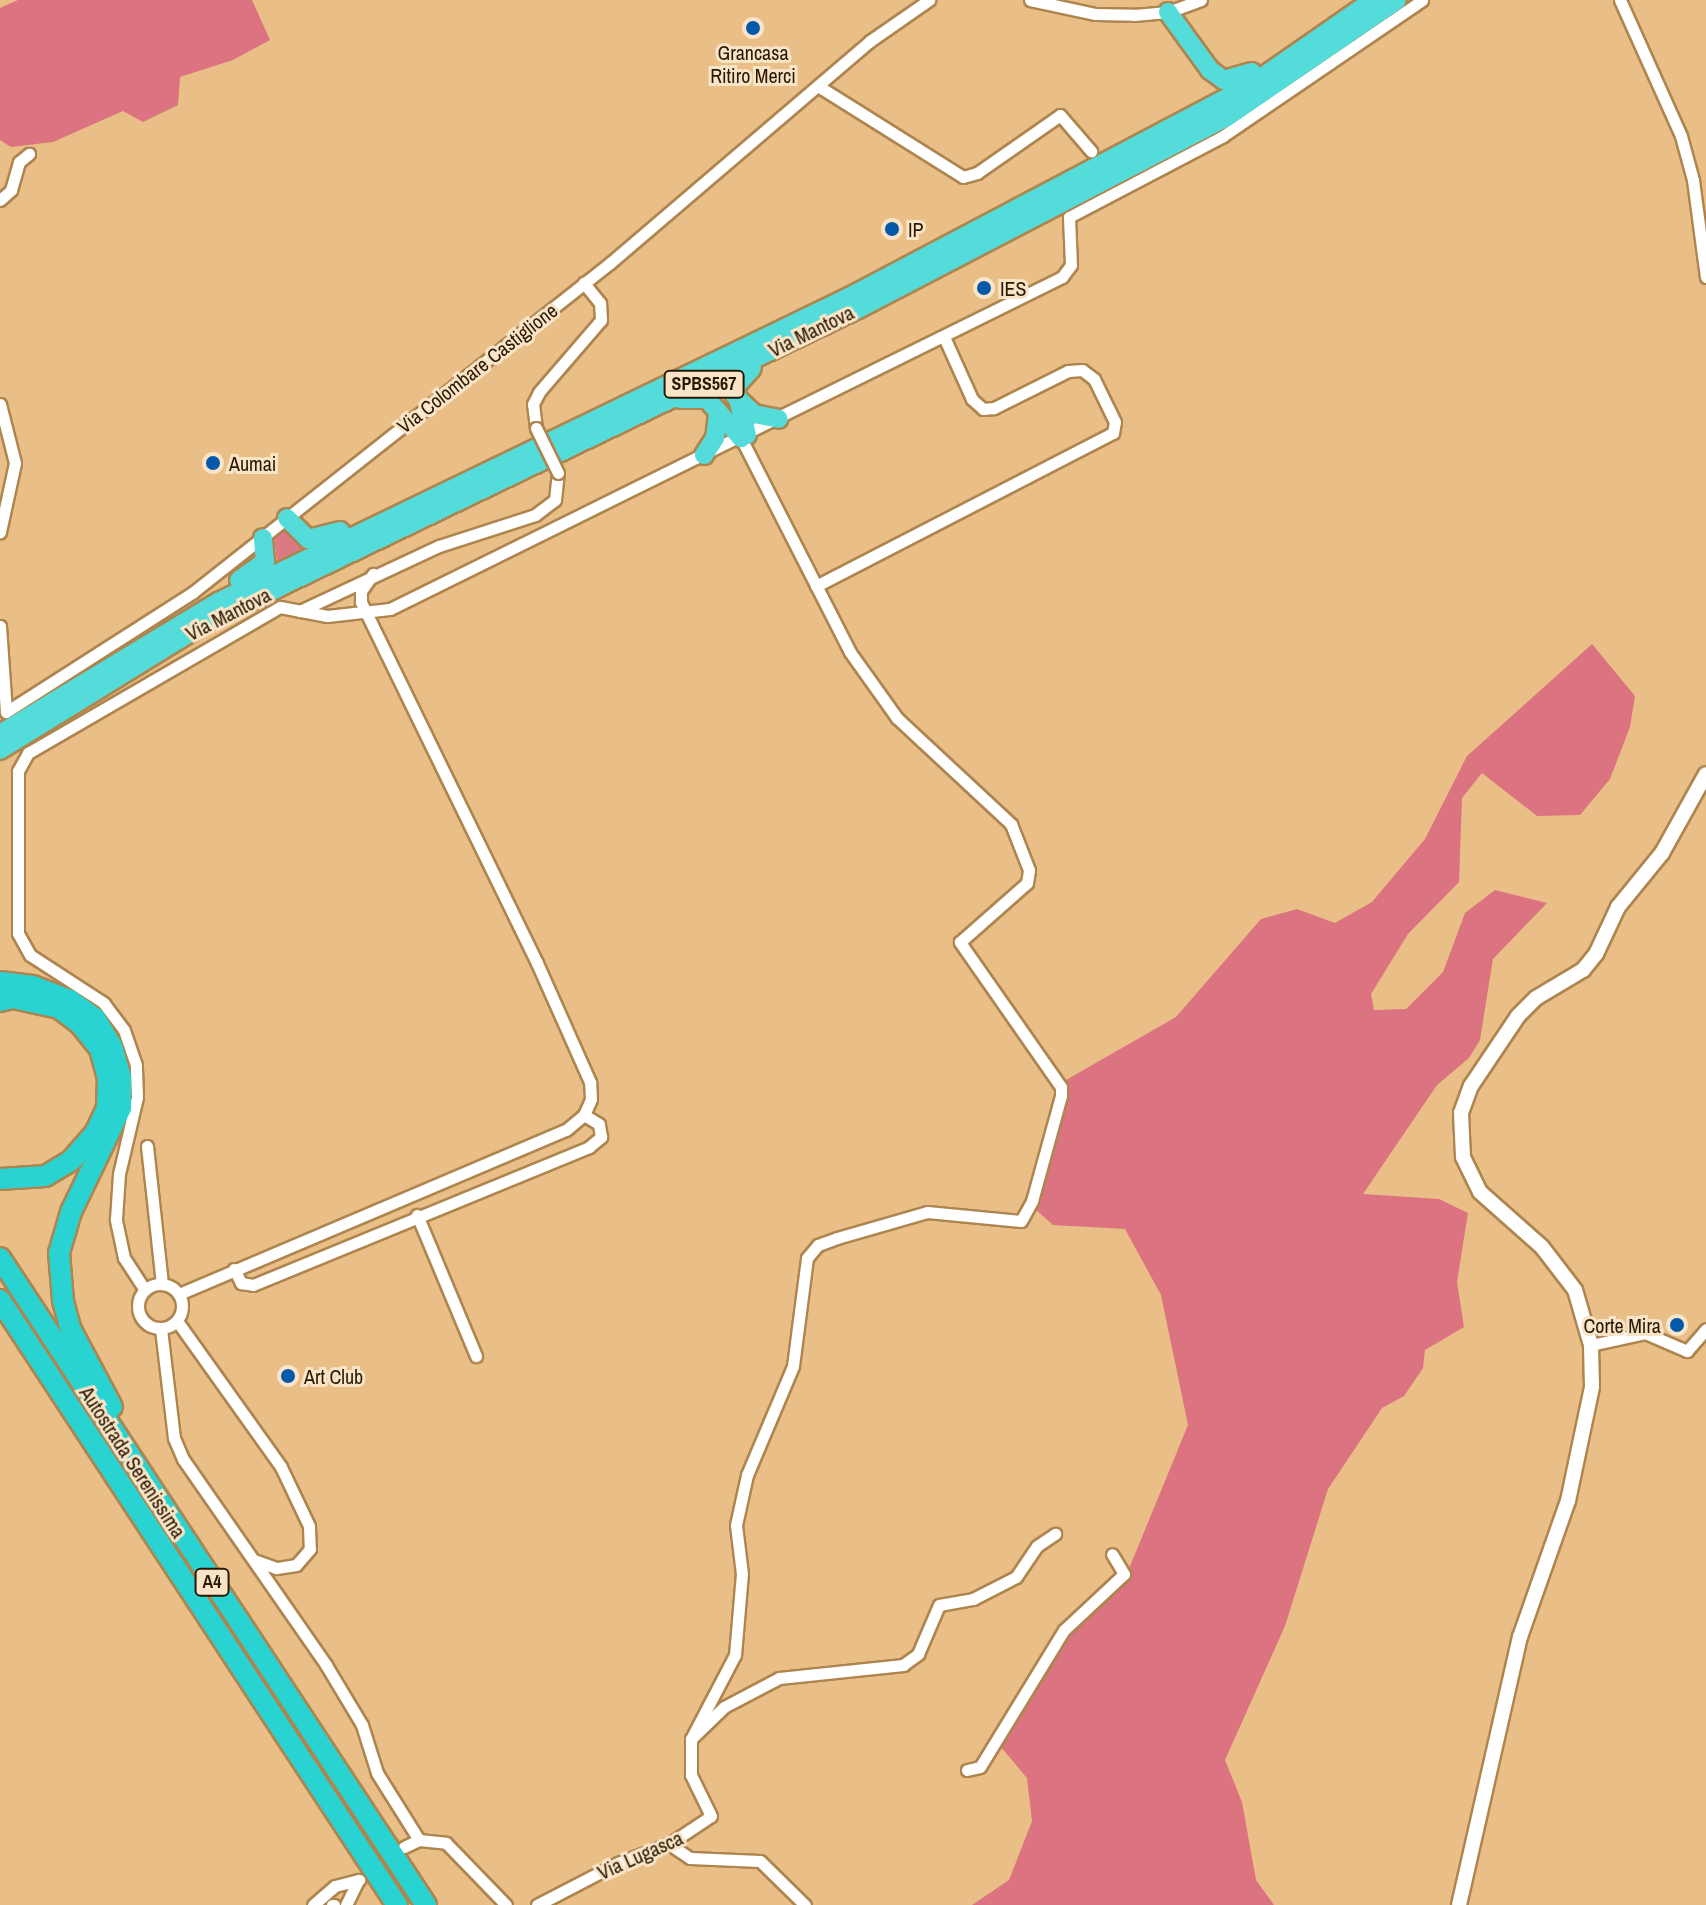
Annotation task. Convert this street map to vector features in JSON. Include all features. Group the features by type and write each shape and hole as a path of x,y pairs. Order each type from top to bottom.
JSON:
{"highway":[{"name":"Via Mantova","path":"0,734 185,619 849,297 1248,87 1373,0"},
{"name":"Via Mantova","path":"0,750 209,621 669,401 1227,117 1397,0"},
{"path":"1168,12 1210,70 1232,82 1322,37"},
{"path":"1182,122 1211,98 1210,70"},
{"path":"744,437 735,396 743,373 782,345"},
{"path":"735,396 754,414 779,419"},
{"path":"669,401 702,398 744,437"},
{"path":"704,455 715,438 718,413"},
{"path":"287,518 300,534 319,539 400,513"},
{"path":"185,619 265,562 263,538"},
{"path":"0,982 33,986 70,1000 95,1018 112,1046 121,1077 121,1108 64,1232 59,1253 63,1301 85,1359 189,1547"},
{"path":"0,1001 13,998 59,1008 100,1049 108,1078 107,1108 96,1132 72,1160 45,1176 0,1179"},
{"name":"Autostrada Serenissima","path":"0,1258 426,1905"},
{"name":"Autostrada Serenissima","path":"0,1300 397,1905"},
{"path":"0,1323 94,1443"}],"street":[{"name":"Via Colombare Castiglione","path":"0,626 6,712 192,593 584,283 818,86 929,0"},
{"path":"1030,0 1095,14 1168,12 1201,0"},
{"path":"145,1290 124,1258 115,1200 137,1097 136,1065 124,1030 104,1003 30,955 18,933 18,771 28,753 280,607 321,615 390,609 744,437 1066,275 1071,265 1069,217 1223,136 1422,0"},
{"path":"1620,0 1681,136 1703,237 1706,277"},
{"path":"818,86 963,177 1060,115 1091,151"},
{"path":"0,200 29,154"},
{"path":"299,611 373,574 542,511 555,500 558,473 536,428 533,404 539,392 601,320 600,303 584,283"},
{"path":"816,586 1113,433 1115,422 1094,379 1082,370 983,409 972,399 944,337"},
{"path":"0,404 15,463 0,532"},
{"path":"691,1739 735,1655 742,1574 736,1525 747,1475 793,1366 807,1258 818,1245 927,1212 1021,1221 1032,1201 1061,1096 1061,1087 960,942 1027,883 1029,870 1011,824 897,718 850,652 744,437"},
{"path":"179,1294 566,1130 584,1115 590,1082 370,613 361,591 373,574"},
{"path":"321,615 338,592"},
{"path":"1459,1905 1520,1637 1568,1501 1592,1387 1591,1345 1575,1290 1563,1272 1471,1180 1458,1132 1461,1113 1471,1086 1518,1016 1536,998 1583,970 1596,954 1618,907 1662,853 1706,774"},
{"path":"234,1269 241,1283 253,1285 417,1215 589,1147 601,1137 599,1124 584,1115"},
{"path":"147,1146 162,1284"},
{"path":"417,1215 476,1356"},
{"path":"162,1284 179,1294 183,1308 177,1321 161,1329 142,1319 138,1304 145,1290 162,1284"},
{"path":"177,1321 281,1467 309,1526 310,1549 296,1565 276,1568 254,1559"},
{"path":"161,1329 174,1438 362,1725 377,1773 419,1840"},
{"path":"1591,1345 1645,1333 1687,1351 1706,1329"},
{"path":"691,1739 724,1707 779,1678 903,1665 918,1654 939,1605 973,1599 1016,1577 1037,1546 1055,1534"},
{"path":"967,1770 980,1767 1064,1630 1124,1574 1112,1554"},
{"name":"Via Lugasca","path":"537,1905 618,1863 669,1844 711,1816 691,1775 691,1739"},
{"path":"404,1847 419,1840 446,1843 506,1905"},
{"path":"669,1844 690,1858 760,1861 805,1905"},
{"path":"313,1905 349,1897"}],"shaded area":[{"path":"18,0 252,0 270,40 233,60 180,77 178,105 143,122 123,111 53,142 11,147 0,140 0,8"},
{"path":"284,529 307,548 277,562 274,536"},
{"path":"1592,644 1635,696 1630,727 1610,779 1580,815 1537,816 1482,773 1462,798 1459,882 1408,934 1371,994 1374,1010 1406,1009 1443,972 1465,913 1495,890 1547,903 1493,959 1480,1040 1469,1058 1437,1085 1363,1194 1439,1199 1468,1213 1457,1282 1464,1327 1425,1350 1423,1368 1404,1396 1382,1408 1328,1489 1285,1626 1225,1760 1242,1802 1256,1880 1274,1905 972,1905 1009,1880 1032,1821 1027,1778 1000,1746 1012,1713 1061,1635 1128,1571 1188,1425 1161,1295 1125,1229 1053,1225 1025,1200 1059,1084 1176,1017 1261,919 1297,909 1335,923 1372,902 1425,839 1467,756"}],"place":[{"name":"Grancasa Ritiro Merci","path":"753,28"},
{"name":"IP","path":"892,229"},
{"name":"IES","path":"984,288"},
{"name":"Aumai","path":"213,463"},
{"name":"Corte Mira","path":"1677,1325"},
{"name":"Art Club","path":"288,1376"}]}
